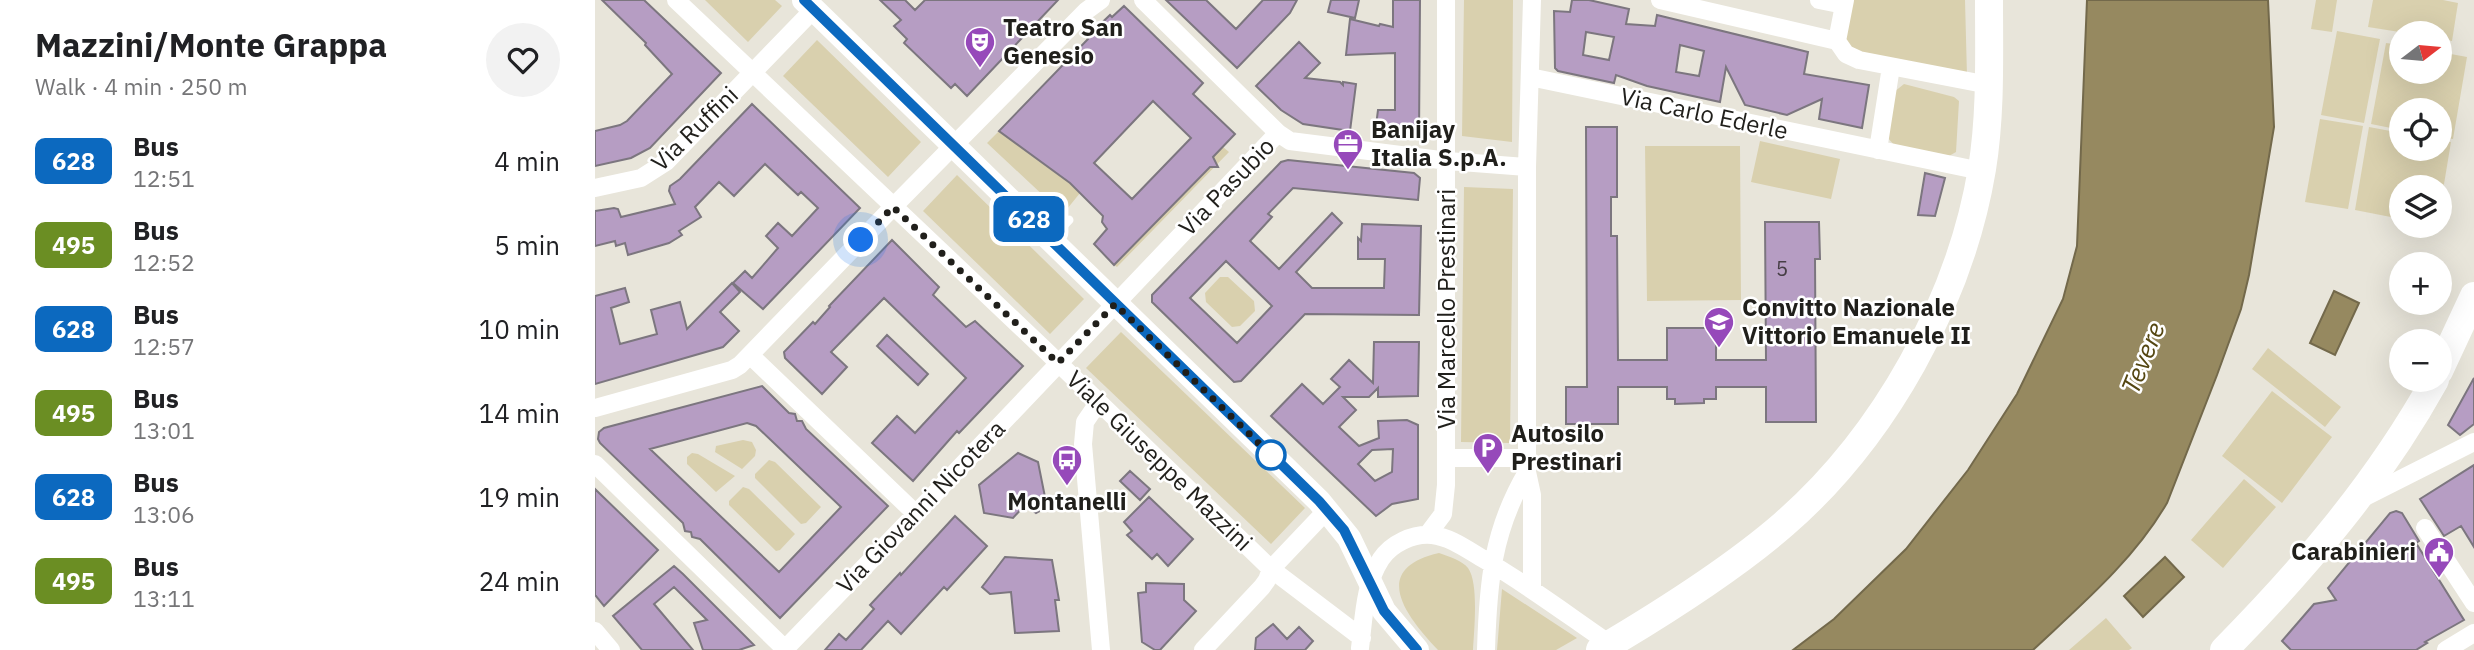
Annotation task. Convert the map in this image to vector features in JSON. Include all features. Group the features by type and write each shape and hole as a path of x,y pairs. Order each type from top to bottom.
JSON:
{"main road":[{"path":"1605,647 1766,539 1832,475 1873,423 1924,342 1964,242 1981,171 1989,85 1989,0"},
{"path":"809,5 1327,510 1349,538 1369,584 1387,616 1417,650"},
{"path":"2452,343 2474,296"},
{"path":"2224,650 2276,597 2356,501 2398,443 2428,392"}],"street":[{"name":"Viale Giuseppe Mazzini","path":"676,0 1271,569 1361,644"},
{"path":"1143,0 1278,133"},
{"name":"Via Marcello Prestinari","path":"1428,534 1443,514 1446,458 1446,0"},
{"path":"1532,0 1527,167 1527,465 1532,495 1532,590"},
{"path":"1660,0 1837,41"},
{"path":"1819,0 1844,3 1837,41 1841,49 1850,56 1891,67 1989,85"},
{"path":"595,408 732,370 751,356 1092,4"},
{"path":"751,73 809,5"},
{"path":"1878,150 1891,67"},
{"name":"Via Ruffini","path":"595,188 641,178 659,168 751,73"},
{"name":"Via Carlo Ederle","path":"1529,77 1981,171"},
{"name":"Via Pasubio","path":"1058,363 1278,133 1295,142 1448,161"},
{"name":"Via Marcello Prestinari","path":"1448,161 1527,167"},
{"path":"751,356 916,514"},
{"name":"Via Giovanni Nicotera","path":"784,649 1058,363"},
{"path":"1098,403 1085,422 1083,444 1101,650"},
{"path":"2356,501 2474,442"},
{"name":"Via Marcello Prestinari","path":"1446,458 1527,465"},
{"path":"595,464 784,649"},
{"path":"1486,650 1487,593 1492,564 1527,465"},
{"path":"1203,650 1262,587 1271,569 1327,510"},
{"path":"2425,528 2474,603"},
{"path":"1361,644 1369,584 1379,562 1388,551 1407,539 1428,534 1457,544 1492,564 1532,590 1605,647"},
{"path":"595,631 611,650"},
{"path":"2446,650 2474,633"}],"lane":[{"path":"1050,240 1069,220"}],"shaded area":[{"path":"705,0 775,0 782,6 748,42"},
{"path":"1464,0 1513,0 1512,142 1462,136"},
{"path":"1849,0 1965,0 1967,76 1851,52 1841,40"},
{"path":"2316,0 2337,0 2332,32 2311,29"},
{"path":"2373,0 2443,0 2458,3 2452,41 2452,21 2389,21 2389,30 2368,27"},
{"path":"2337,31 2380,39 2364,123 2321,115"},
{"path":"817,40 921,142 888,177 783,76"},
{"path":"2386,43 2389,43 2389,84 2452,84 2452,54 2467,57 2453,139 2452,98 2389,98 2389,128 2371,124"},
{"path":"1904,84 1954,97 1959,101 1956,152 1949,156 1895,146 1887,137 1894,92"},
{"path":"2320,119 2363,126 2348,209 2305,202"},
{"path":"2369,127 2389,131 2389,161 2448,161 2446,175 2389,175 2389,217 2355,210"},
{"path":"999,131 1080,193 1063,214 987,143"},
{"path":"1760,141 1840,159 1831,199 1751,182"},
{"path":"1645,146 1740,146 1741,300 1647,301"},
{"path":"1223,147 1229,152 1117,267 1114,265 1215,166 1211,158"},
{"path":"957,175 1084,299 1050,334 923,211"},
{"path":"1464,187 1513,189 1510,443 1461,442"},
{"path":"1220,277 1228,277 1254,301 1255,311 1240,326 1232,327 1206,302 1205,293"},
{"path":"1121,332 1305,508 1271,544 1086,368"},
{"path":"2268,348 2341,407 2325,427 2252,369"},
{"path":"2272,391 2332,437 2282,503 2222,456"},
{"path":"743,440 752,442 756,450 755,456 742,469 715,452 716,446"},
{"path":"692,453 735,476 716,492 687,464 687,457"},
{"path":"769,460 775,462 821,507 806,523 801,524 755,478 755,474"},
{"path":"2244,479 2276,507 2223,568 2191,540"},
{"path":"743,487 749,489 795,534 780,550 776,551 729,505 729,501"},
{"path":"1439,553 1463,563 1471,575 1475,608 1473,650 1438,650 1415,623 1400,595 1399,582 1405,570 1418,560"},
{"path":"1502,589 1577,638 1556,650 1497,650"},
{"path":"2106,618 2132,648 2069,650"}],"water":[{"name":"Tevere","path":"2087,0 2268,0 2274,127 2249,275 2241,309 2167,503 2123,563 2033,650 1793,650 1834,619 1906,549 1968,470 2017,394 2063,299 2077,246"},
{"path":"2334,291 2359,303 2335,355 2310,343"},
{"path":"2165,557 2184,577 2143,617 2124,596"}],"building":[{"path":"602,0 644,0 721,73 650,148 631,158 595,166 595,131 627,121 672,74 646,43"},
{"path":"880,0 905,0 915,10 925,0 1058,0 967,96 955,84 951,88 904,43 907,39 894,26 901,20"},
{"path":"1166,0 1206,0 1236,29 1263,0 1297,0 1290,13 1237,68"},
{"path":"1331,0 1359,0 1355,18 1328,12"},
{"path":"1393,0 1420,0 1419,137 1375,133 1378,110 1395,110 1395,53 1346,55 1350,19 1393,27"},
{"path":"1572,0 1589,0 1629,9 1626,24 1655,26 1657,15 1808,52 1804,74 1869,85 1862,128 1819,119 1822,99 1787,115 1745,105 1726,67 1720,102 1647,86 1616,75 1614,83 1558,71 1555,68 1554,11 1570,12","holes":["1586,32 1614,37 1609,60 1583,55","1680,45 1704,51 1699,76 1676,72"]},
{"path":"1124,6 1203,83 1193,94 1235,134 1213,157 1218,167 1210,167 1114,265 1094,244 1107,229 1102,222 1103,216 1070,183 999,131 1087,37 1110,15 1112,17","holes":["1153,101 1191,138 1132,199 1094,163"]},
{"path":"1299,42 1320,63 1305,78 1340,82 1343,85 1343,82 1356,84 1350,131 1303,124 1281,110 1256,86"},
{"path":"752,104 860,208 763,309 733,283 745,271 752,278 778,248 766,236 778,223 792,236 818,208 801,192 798,195 765,164 734,196 719,182 695,207 701,217 679,231 682,235 669,243 628,255 625,243 616,246 615,241 595,246 595,211 614,208 618,209 621,217 675,204 669,191 670,186 680,179"},
{"name":"Convitto Nazionale Vittorio Emanuele II","path":"1586,127 1617,127 1617,197 1611,197 1611,236 1617,236 1618,360 1667,360 1667,328 1716,328 1716,360 1766,360 1765,222 1819,222 1820,259 1815,259 1816,422 1766,422 1766,387 1716,387 1716,399 1704,399 1704,403 1675,404 1675,399 1667,399 1667,387 1618,387 1618,424 1566,424 1566,387 1587,387"},
{"path":"1288,160 1414,173 1420,178 1418,200 1293,188 1268,214 1272,217 1250,241 1279,269 1332,213 1342,223 1296,272 1312,288 1384,288 1385,259 1358,259 1358,238 1361,241 1362,224 1421,226 1419,315 1305,314 1241,381 1234,382 1152,302 1152,295 1281,162","holes":["1226,261 1272,306 1237,343 1190,298"]},
{"path":"1925,173 1945,178 1935,216 1918,215"},
{"path":"892,240 939,287 933,295 966,327 975,321 1023,366 959,433 957,431 913,481 872,443 897,416 915,433 966,378 884,298 831,352 847,367 822,394 785,358 784,352 813,322 815,324"},
{"path":"732,283 740,292 720,312 739,331 723,347 595,384 595,296 625,288 629,302 611,308 620,344 657,334 651,310 680,302 687,329"},
{"path":"887,335 928,374 918,385 877,346"},
{"path":"1374,342 1419,342 1418,396 1378,397 1378,388 1369,397 1343,397 1356,410 1339,427 1359,446 1379,438 1378,421 1407,420 1418,425 1418,499 1392,504 1376,516 1271,416 1302,384 1323,404 1340,387 1331,379 1349,360 1373,383","holes":["1393,449 1392,472 1375,481 1358,464 1372,450"]},
{"path":"2474,378 2474,424 2460,435 2448,425"},
{"path":"762,386 789,413 795,414 797,421 802,421 806,429 888,506 780,618 700,539 685,531 683,523 600,443 599,432 604,428","holes":["747,423 756,426 841,507 779,572 650,449"]},
{"path":"1018,453 1038,462 1047,507 1036,513 1025,505 1013,518 984,513 979,485"},
{"path":"2474,465 2474,547 2461,526 2444,536 2420,499"},
{"path":"1130,471 1150,489 1140,500 1120,481"},
{"path":"595,489 658,550 604,606 595,595"},
{"path":"1149,497 1193,539 1168,566 1157,554 1152,559 1127,535 1132,531 1124,522"},
{"path":"2390,513 2402,513 2419,541 2416,543 2464,620 2416,650 2291,650 2282,641 2314,604 2336,600 2328,588"},
{"path":"955,516 987,546 947,590 944,587 901,634 888,621 861,650 825,650 839,634 846,640 874,609 870,605"},
{"path":"1005,557 1052,560 1059,600 1055,600 1059,631 1015,633 1011,592 990,594 982,587"},
{"path":"674,566 754,645 739,650 703,650 694,623 707,620 674,587 654,604 693,650 642,650 613,616"},
{"path":"1146,583 1184,584 1184,600 1196,611 1160,650 1142,642 1138,593 1146,592"},
{"path":"1273,624 1287,639 1299,627 1313,641 1305,650 1255,650 1256,638"}],"bus line":[{"name":"628","path":"804,0 1319,501 1344,530 1384,611 1417,650"}],"place":[{"name":"Teatro San Genesio","path":"980,69"},
{"name":"Banijay Italia S.p.A.","path":"1348,171"},
{"name":"Convitto Nazionale Vittorio Emanuele II","path":"1719,349"},
{"name":"Autosilo Prestinari","path":"1488,475"},
{"name":"Montanelli","path":"1067,487"},
{"name":"Carabinieri","path":"2439,579"}],"route":[{"path":"861,240 893,207 1058,363 1115,304 1271,455"}]}
